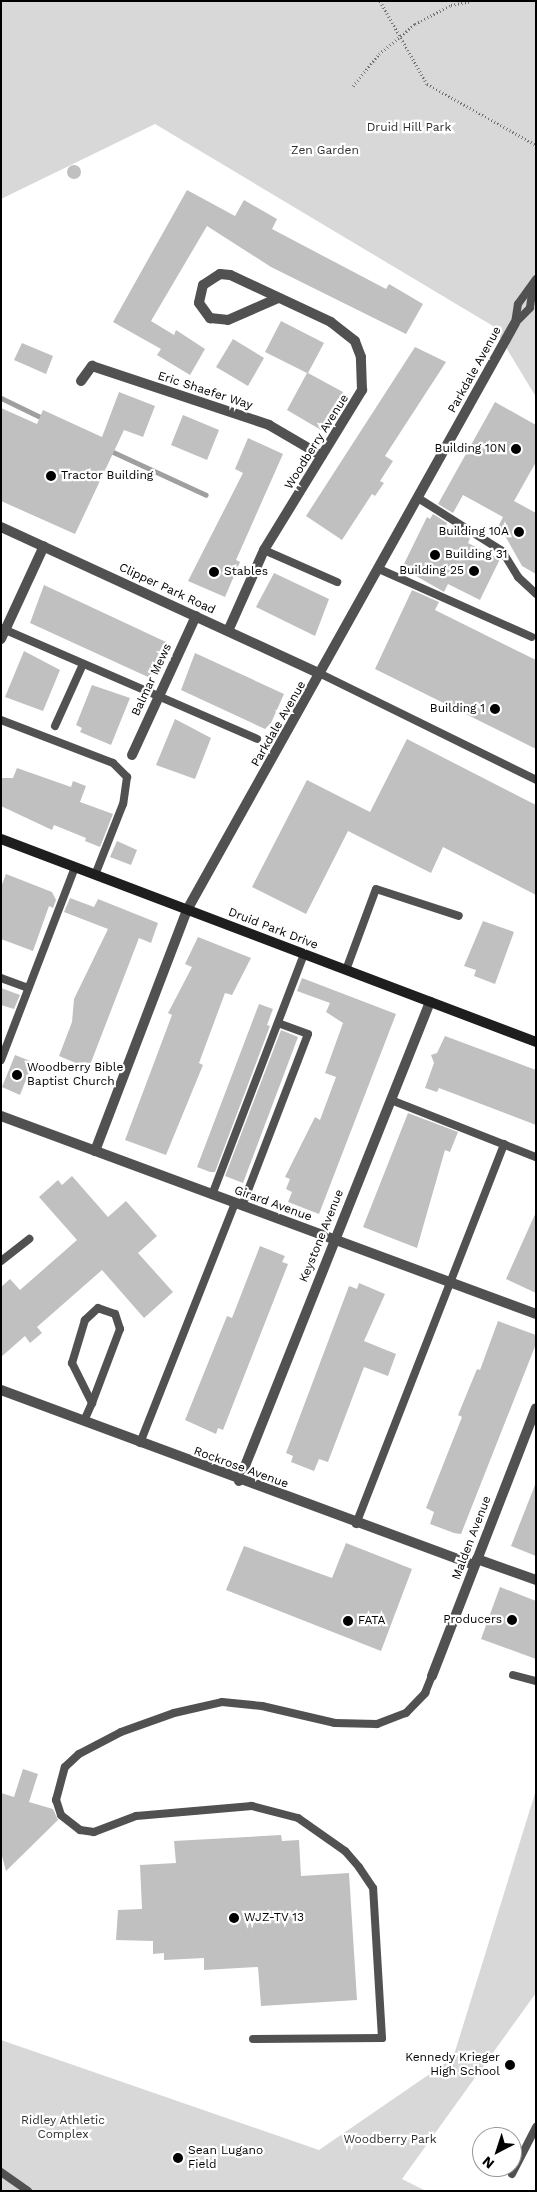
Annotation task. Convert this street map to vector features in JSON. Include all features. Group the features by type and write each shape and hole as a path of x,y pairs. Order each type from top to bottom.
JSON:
{"main road":[{"name":"Druid Park Drive","path":"1,839 536,1042"}],"street":[{"name":"Woodberry Avenue","path":"228,631 264,550 362,390 361,357 355,341 343,330 278,298 230,275 220,274 202,285 199,303 210,318 228,320 278,298"},
{"name":"Parkdale Avenue","path":"95,1151 187,910 321,674 515,323"},
{"name":"Eric Shaefer Way","path":"81,382 92,366 269,425 322,456"},
{"name":"Clipper Park Road","path":"1,527 321,674"},
{"path":"3,632 44,546"},
{"name":"Balmar Mews","path":"132,754 196,616"},
{"name":"Keystone Avenue","path":"239,1481 430,1002"},
{"name":"Girard Avenue","path":"2,1119 95,1151 536,1314"},
{"name":"Rockrose Avenue","path":"1,1390 356,1524 536,1580"},
{"name":"Malden Avenue","path":"432,1676 536,1408"}],"lane":[{"path":"515,323 518,304 534,283"},
{"path":"515,323 530,308 534,283"},
{"path":"418,498 502,551 518,576 536,594"},
{"path":"264,550 337,582"},
{"path":"379,569 532,637"},
{"path":"3,632 257,738"},
{"path":"55,726 83,664"},
{"path":"321,674 536,780"},
{"path":"1,720 113,763 127,777 123,804 95,875"},
{"path":"1,1060 75,867"},
{"path":"346,970 376,889 460,916"},
{"path":"212,1195 304,954"},
{"path":"1,978 28,988"},
{"path":"140,1444 308,1034 278,1023"},
{"path":"391,1100 536,1157"},
{"path":"356,1524 504,1144"},
{"path":"1,1261 29,1239"},
{"path":"84,1422 92,1403 120,1329 115,1314 98,1308 85,1320 72,1363 92,1403"},
{"path":"514,1674 536,1681"},
{"path":"253,2039 382,2038 373,1888 359,1867 345,1851 298,1818 252,1806 136,1816 94,1832 80,1830 61,1815 56,1800 65,1767 90,1746 121,1732 174,1713 222,1702 262,1706 335,1723 377,1724 406,1713 425,1692 432,1676"},
{"path":"522,2154 536,2127"},
{"path":"1,2172 28,2191"}],"path":[{"path":"380,1 428,84 536,145"},
{"path":"353,86 400,35 430,15 470,1"}],"green space":[{"name":"Druid Hill Park","path":"1,1 536,1 536,397 493,326 155,124 1,199"},
{"name":"Ridley Athletic Complex","path":"536,1790 536,1993 402,2179 426,2191 1,2191 1,2040 319,2150 453,2058"}],"building":[{"path":"71,165 77,165 81,172 77,179 71,179 67,175 67,169"},
{"path":"187,190 235,216 244,200 277,219 272,229 386,289 389,284 423,304 406,334 271,267 207,226 151,321 174,335 176,330 205,349 190,375 157,355 161,349 113,322"},
{"path":"281,321 324,343 308,373 343,392 321,430 287,410 307,373 265,352"},
{"path":"233,339 264,358 248,386 216,367"},
{"path":"22,343 53,356 46,374 14,360"},
{"path":"415,347 446,362 385,456 393,461 380,481 384,483 375,496 372,494 342,540 306,516"},
{"name":"Tractor Building","path":"119,392 155,406 143,437 124,430 75,534 1,501 1,408 37,424 43,410 102,437"},
{"name":"Building 10N","path":"495,402 536,425 536,462 514,501 536,513 536,574 522,566 499,525 503,517 463,495 453,513 438,504"},
{"path":"183,415 219,430 207,460 171,445"},
{"path":"248,438 283,454 236,560 240,562 225,597 188,581 243,473 235,469"},
{"name":"Building 31","path":"433,514 447,523 446,526 470,538 468,543 500,559 480,600 448,584 444,592 402,568 427,517 430,519"},
{"path":"274,573 329,599 315,636 256,607"},
{"path":"44,585 166,642 153,672 148,677 30,623"},
{"name":"Building 1","path":"412,590 439,602 435,610 536,660 536,749 375,669"},
{"path":"24,651 60,670 43,711 5,697"},
{"path":"195,653 284,694 271,723 265,729 181,690"},
{"path":"92,685 130,698 111,745 80,732 82,728 76,725"},
{"path":"175,719 211,738 195,779 156,765"},
{"path":"407,739 536,805 536,895 443,847 431,873 348,831 306,914 252,887 307,780 370,812"},
{"path":"17,768 71,787 73,781 86,786 80,802 113,814 100,847 85,841 86,838 54,825 52,830 1,806 1,778 13,778"},
{"path":"117,841 137,850 131,865 110,857"},
{"path":"6,874 52,892 56,900 53,908 49,906 33,951 1,939 1,887"},
{"path":"70,898 94,907 98,899 158,923 151,943 139,938 90,1065 84,1062 83,1066 59,1056 72,1022 74,999 108,929 64,912"},
{"path":"483,921 514,932 495,984 474,976 476,970 464,966"},
{"path":"198,937 251,958 232,995 225,993 199,1063 203,1065 166,1155 125,1140 172,1015 168,1013 192,967 185,964"},
{"path":"302,978 396,1014 319,1214 288,1202 292,1192 286,1189 290,1179 285,1177 315,1117 320,1120 336,1077 325,1073 343,1023 326,1012 330,1003 297,991"},
{"path":"1,988 20,995 14,1009 1,1005"},
{"path":"259,1004 273,1009 267,1025 270,1026 215,1172 210,1172 197,1167"},
{"path":"281,1030 298,1037 243,1183 225,1176"},
{"path":"445,1036 536,1070 536,1125 439,1088 437,1092 425,1088 434,1063 431,1055 437,1053"},
{"name":"Woodberry Bible Baptist Church","path":"15,1055 33,1062 20,1095 2,1087"},
{"path":"408,1113 458,1132 450,1152 445,1150 417,1248 363,1227"},
{"path":"72,1176 108,1217 126,1201 157,1236 138,1253 173,1292 144,1318 102,1270 37,1327 42,1333 30,1343 25,1336 1,1357 1,1287 10,1279 20,1290 77,1240 39,1197 58,1180 62,1185"},
{"path":"536,1212 536,1293 506,1279"},
{"path":"260,1246 285,1256 282,1262 288,1264 223,1430 218,1428 216,1434 185,1420 227,1316 232,1318"},
{"path":"359,1283 385,1294 364,1341 396,1354 388,1376 364,1367 328,1462 319,1459 314,1471 291,1462 293,1456 286,1453 349,1286 357,1289"},
{"path":"498,1321 536,1335 536,1344 461,1534 454,1533 430,1524 434,1512 426,1508 462,1417 458,1415 477,1369 480,1370"},
{"path":"536,1486 536,1556 511,1546"},
{"name":"FATA","path":"346,1543 412,1569 381,1651 226,1590 244,1546 332,1578"},
{"name":"Producers","path":"500,1587 536,1601 536,1659 481,1639"},
{"path":"23,1769 38,1774 29,1802 53,1809 58,1820 6,1871 1,1852 1,1793 14,1797"},
{"name":"WJZ-TV 13","path":"281,1835 282,1841 299,1840 301,1876 349,1873 357,2000 261,2006 258,1967 204,1970 204,1958 164,1960 164,1953 153,1954 153,1941 116,1940 118,1910 142,1909 140,1865 176,1863 174,1841"}],"waterway":[{"path":"1,398 40,417"},
{"path":"113,452 206,495"}],"place":[{"name":"Building 10N","path":"516,449"},
{"name":"Tractor Building","path":"51,476"},
{"name":"Building 10A","path":"519,532"},
{"name":"Building 31","path":"435,555"},
{"name":"Building 25","path":"474,571"},
{"name":"Stables","path":"214,572"},
{"name":"Building 1","path":"495,709"},
{"name":"Woodberry Bible Baptist Church","path":"17,1075"},
{"name":"Producers","path":"512,1620"},
{"name":"FATA","path":"348,1621"},
{"name":"WJZ-TV 13","path":"234,1918"},
{"name":"Kennedy Krieger High School","path":"510,2065"},
{"name":"Sean Lugano Field","path":"178,2158"}],"park label":[{"name":"Zen Garden","path":"325,151"},
{"name":"Woodberry Park","path":"390,2140"}]}
